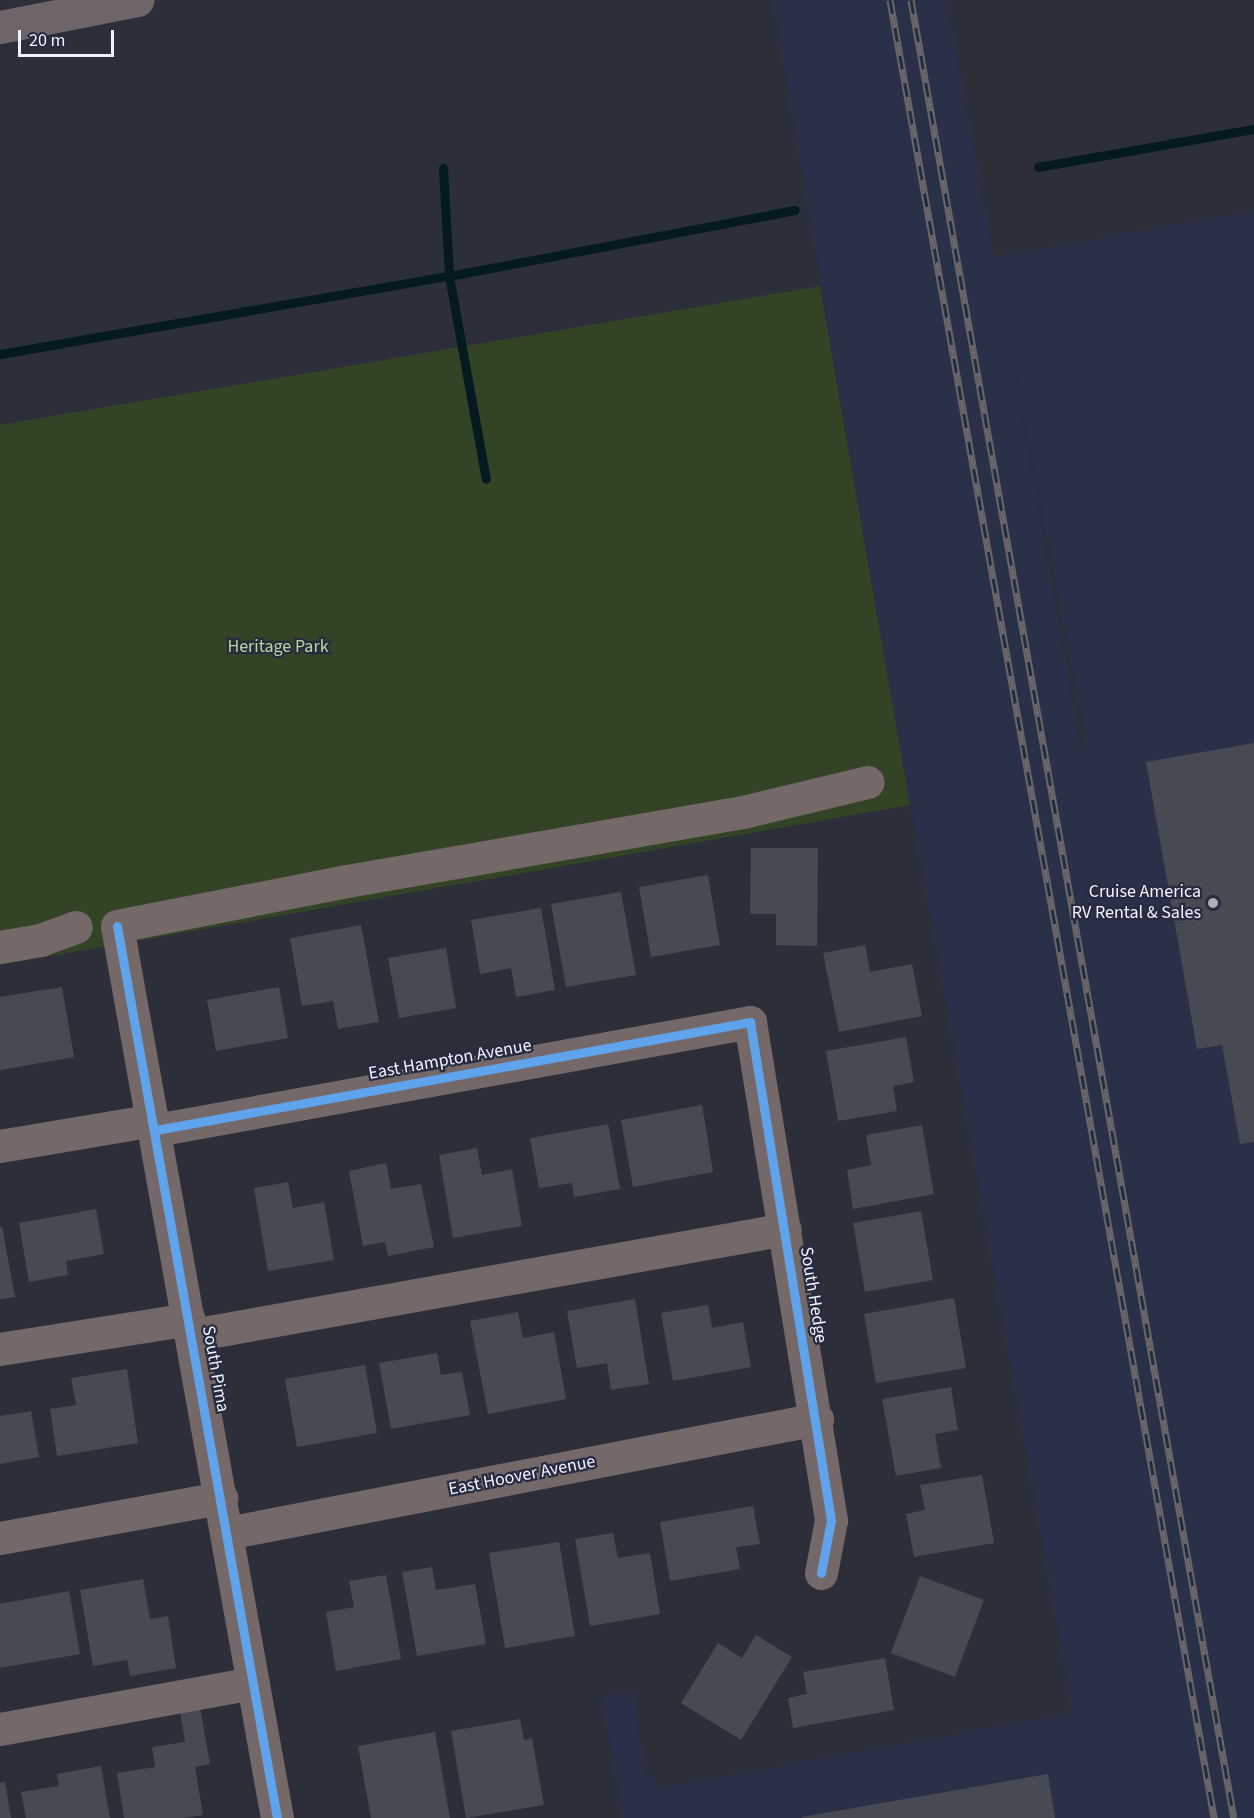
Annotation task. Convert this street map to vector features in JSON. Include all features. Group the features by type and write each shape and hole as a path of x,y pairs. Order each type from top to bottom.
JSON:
{"highway":[{"path":"0,27 137,0"}],"street":[{"name":"South Pima","path":"277,1818 155,1125 117,926 347,881 747,811 868,782"},
{"path":"0,947 40,940 76,927"},
{"name":"East Hampton Avenue","path":"0,1146 155,1125 750,1022"},
{"name":"South Hedge","path":"750,1022 817,1419 831,1520 821,1573"},
{"path":"0,1349 190,1327 785,1229"},
{"name":"East Hoover Avenue","path":"227,1533 817,1419"},
{"path":"0,1538 221,1498"},
{"path":"0,1729 253,1683"}],"shaded area":[{"path":"772,0 947,0 994,257 1254,211 1254,1818 622,1818 601,1696 633,1692 646,1774 664,1787 1072,1713 910,805","holes":["1007,330 1087,750 1081,747"]}],"green space":[{"name":"Heritage Park","path":"820,286 910,805 0,965 0,425"}],"building":[{"name":"Cruise America RV Rental & Sales","path":"1254,743 1254,1142 1240,1144 1222,1045 1197,1049 1146,762"},
{"path":"751,848 818,848 817,946 776,945 776,914 750,914"},
{"path":"708,875 720,945 651,957 639,887"},
{"path":"621,892 636,975 566,987 551,904"},
{"path":"541,908 555,990 516,997 511,968 480,974 471,920"},
{"path":"361,925 379,1022 338,1029 333,1001 302,1006 290,938"},
{"path":"865,945 870,972 912,964 922,1016 839,1032 823,953"},
{"path":"446,948 456,1008 399,1018 388,958"},
{"path":"62,987 74,1057 0,1070 0,997"},
{"path":"279,987 288,1038 216,1051 207,1000"},
{"path":"906,1037 914,1082 893,1086 897,1111 838,1121 826,1051"},
{"path":"702,1105 713,1172 633,1187 621,1120"},
{"path":"608,1124 620,1189 574,1197 572,1183 539,1188 530,1138"},
{"path":"922,1125 934,1194 853,1209 847,1170 871,1165 866,1135"},
{"path":"477,1148 482,1175 512,1169 522,1226 453,1238 439,1155"},
{"path":"386,1163 391,1189 421,1184 434,1247 388,1256 385,1242 363,1246 349,1171"},
{"path":"288,1182 293,1208 324,1202 334,1260 268,1271 254,1188"},
{"path":"96,1209 104,1254 66,1261 68,1275 29,1282 19,1223"},
{"path":"921,1211 933,1280 865,1292 853,1223"},
{"path":"0,1227 2,1227 15,1297 0,1299"},
{"path":"954,1298 966,1368 876,1383 864,1314"},
{"path":"635,1299 649,1384 611,1390 607,1363 577,1368 567,1311"},
{"path":"708,1305 712,1328 743,1322 751,1367 673,1381 661,1313"},
{"path":"518,1312 523,1338 554,1332 566,1399 488,1414 470,1321"},
{"path":"437,1353 441,1375 462,1372 470,1415 391,1429 379,1363"},
{"path":"365,1365 377,1433 297,1447 285,1379"},
{"path":"127,1369 138,1443 57,1456 50,1409 76,1405 71,1378"},
{"path":"951,1387 958,1430 935,1434 941,1468 896,1476 882,1399"},
{"path":"31,1411 39,1457 0,1464 0,1416"},
{"path":"982,1475 994,1543 914,1557 906,1514 925,1510 920,1485"},
{"path":"753,1506 760,1544 736,1547 740,1569 670,1581 660,1522"},
{"path":"613,1533 618,1558 650,1553 660,1614 590,1626 575,1539"},
{"path":"559,1542 575,1636 505,1648 489,1553"},
{"path":"432,1567 436,1590 475,1584 486,1644 417,1656 402,1572"},
{"path":"386,1575 401,1659 336,1671 326,1612 354,1607 349,1581"},
{"path":"920,1576 984,1600 955,1677 891,1653"},
{"path":"143,1579 150,1619 168,1616 176,1668 130,1676 127,1660 93,1666 80,1590"},
{"path":"69,1591 80,1654 0,1668 0,1604"},
{"path":"756,1635 792,1657 741,1740 681,1703 718,1643 742,1658"},
{"path":"885,1658 894,1710 793,1728 788,1698 807,1694 803,1672"},
{"path":"200,1707 210,1764 195,1767 203,1815 184,1818 124,1818 117,1773 155,1767 152,1747 185,1742 180,1711"},
{"path":"520,1719 524,1740 532,1738 544,1805 466,1818 451,1731"},
{"path":"435,1732 450,1818 371,1818 358,1746"},
{"path":"101,1766 110,1818 26,1818 21,1792 59,1786 57,1774"},
{"path":"1048,1774 1055,1818 802,1818 802,1817"},
{"path":"5,1782 11,1818 0,1818 0,1783"}],"waterway":[{"path":"1038,167 1254,129"},
{"path":"443,168 449,276 486,479"},
{"path":"0,354 449,276 795,210"}],"railway":[{"path":"890,0 1214,1818"},
{"path":"911,0 1234,1818"}],"cycle path":[{"path":"117,926 277,1818"},
{"path":"156,1130 750,1022 831,1520 821,1573"}],"place":[{"name":"Cruise America RV Rental & Sales","path":"1213,903"}]}
